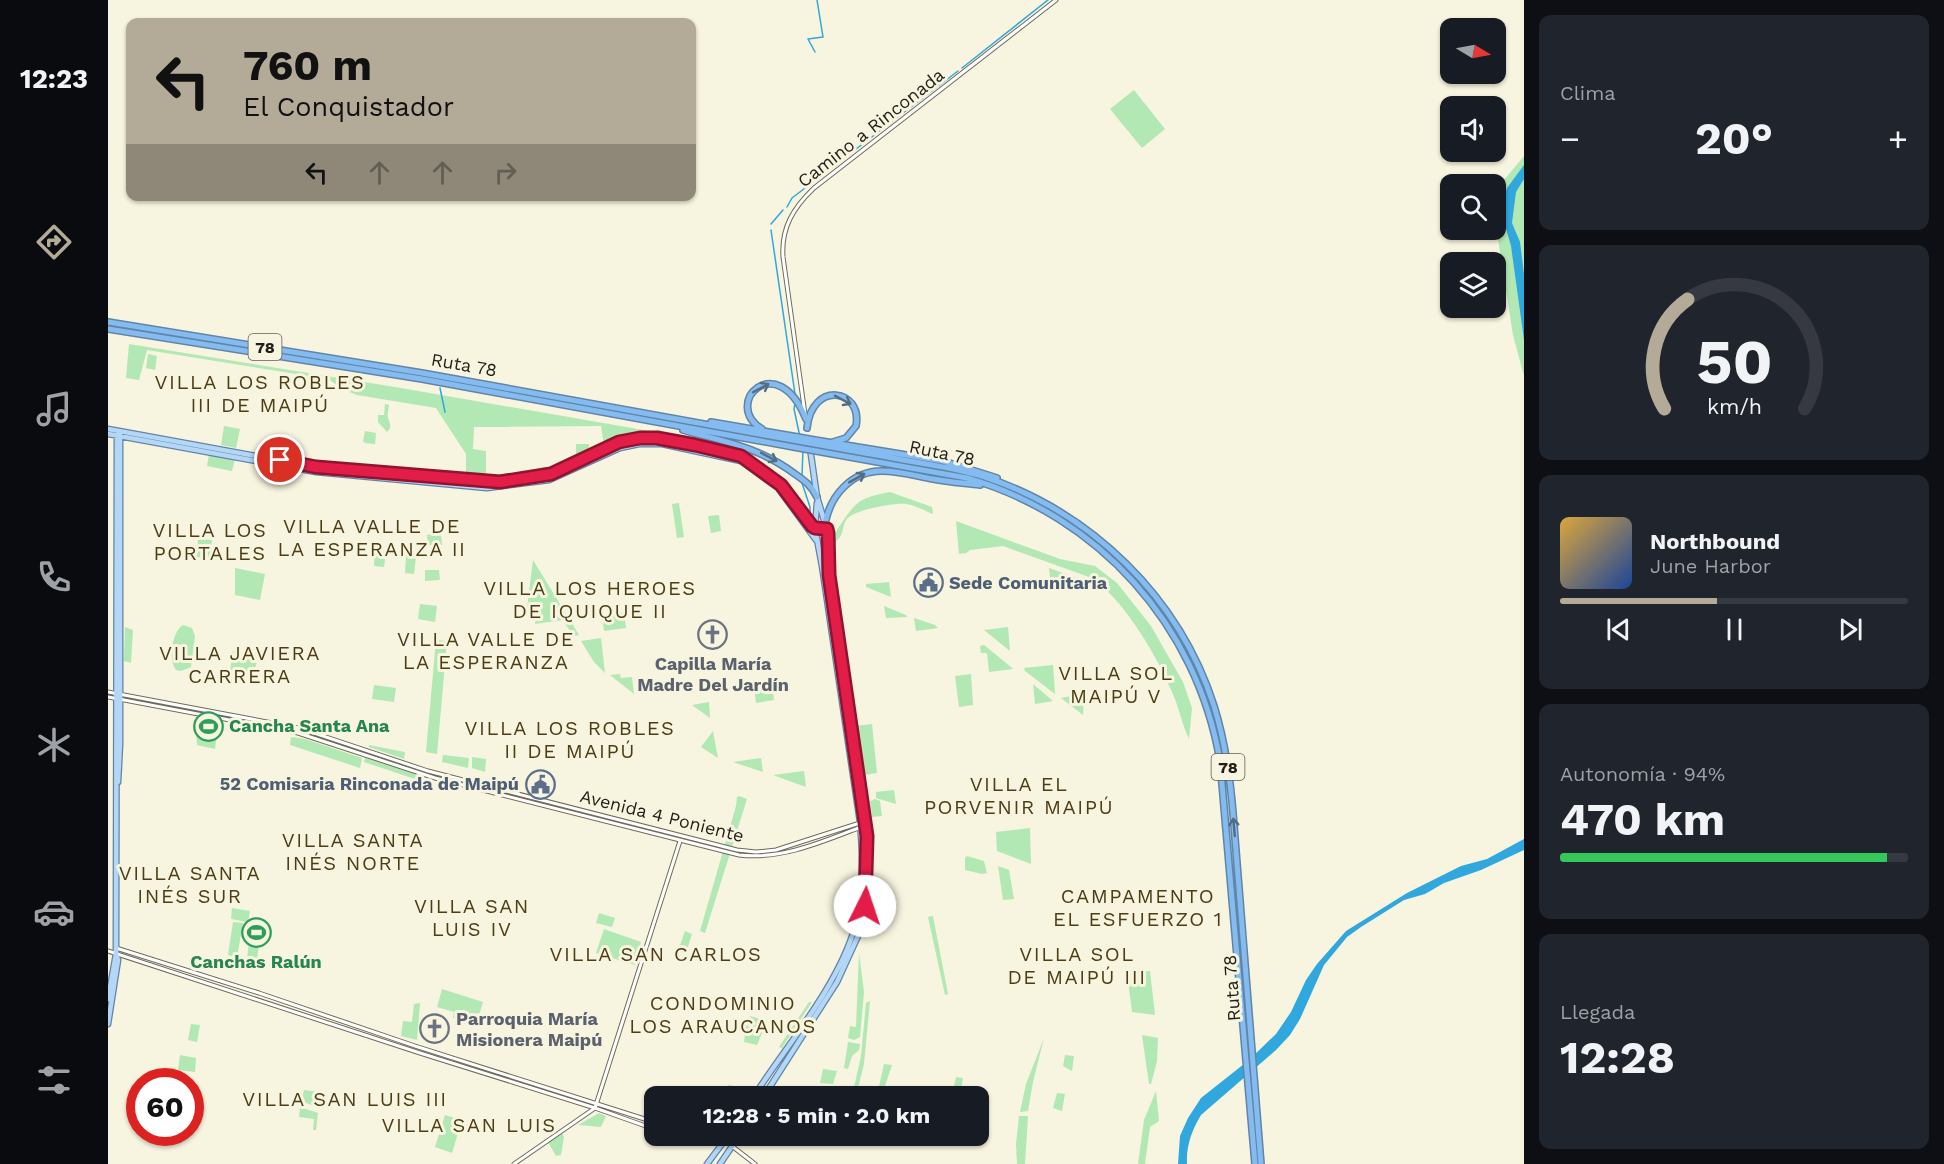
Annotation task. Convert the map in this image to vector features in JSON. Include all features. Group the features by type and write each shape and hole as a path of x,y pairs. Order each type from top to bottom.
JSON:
{"highway":[{"name":"Ruta 78","path":"108,322 422,373 958,470 1020,491 1047,504 1084,528 1132,569 1174,622 1203,676 1219,722 1230,781 1255,1164"},
{"name":"Ruta 78","path":"108,329 422,379 653,421 798,442"},
{"path":"766,431 753,423 747,410 751,394 763,385 774,384 787,389 798,401 806,419"},
{"path":"667,417 766,431 815,445 846,438 856,426 855,409 845,398 830,395 818,400 811,411 807,428"},
{"path":"653,421 760,452 807,482 818,497"},
{"path":"829,442 956,464 992,476 1020,491"},
{"name":"Ruta 78","path":"815,445 943,473 1000,489 1026,501 1064,521 1097,545 1117,563 1161,614 1197,678 1211,720 1222,771 1249,1054"},
{"path":"826,527 830,508 838,492 856,477 869,472 891,471 1000,489"},
{"name":"Ruta 78","path":"1251,1080 1261,1164"}],"main road":[{"name":"Camino a Rinconada","path":"761,1086 826,987 852,934 860,897 862,823 829,575 828,538 818,497 806,419"},
{"path":"108,429 315,472 487,488 549,480 620,448 639,444 662,444 741,461 778,488 816,540 823,542 828,538"},
{"path":"108,999 116,951 119,433"},
{"path":"108,434 119,433 316,467 487,482 551,474 619,442 657,438 741,456 781,485 815,528 826,527"},
{"name":"Camino a Rinconada","path":"770,1086 837,982 858,936 865,906 868,850 816,540 815,519 818,497"},
{"path":"808,520 815,519"},
{"path":"108,1024 118,960 116,951"},
{"path":"707,1164 721,1146"},
{"path":"720,1164 732,1146"}],"street":[{"name":"Camino a Rinconada","path":"806,419 783,257 784,231 793,212 814,188 1056,0"},
{"name":"Avenida 4 Poniente","path":"108,692 118,697 298,733 426,776 681,838"},
{"name":"Avenida 4 Poniente","path":"108,697 299,728 428,771 739,855 762,856 790,852 862,823"},
{"path":"530,802 532,798"},
{"path":"514,1164 595,1108 598,1103 681,838"},
{"path":"108,951 116,951 271,996 415,1046 644,1119"},
{"path":"116,951 420,1053 595,1108 644,1126"},
{"path":"732,1146 755,1164"}],"green space":[{"path":"1134,90 1165,129 1142,148 1110,109"},
{"path":"1524,156 1524,376 1513,335 1506,290 1506,252 1500,252 1498,240 1506,240 1506,178"},
{"path":"129,344 678,436 638,435 604,445 601,426 474,427 473,449 486,451 486,473 483,478 466,478 466,454 436,408 357,395 344,390 328,379 147,350 139,380 126,378"},
{"path":"148,354 157,356 155,370 146,368"},
{"path":"385,404 389,405 390,426 387,432 378,422 378,415 384,415"},
{"path":"224,426 240,429 236,448 221,445"},
{"path":"365,431 376,433 375,444 363,441"},
{"path":"576,444 589,444 589,453 576,459"},
{"path":"209,454 235,459 232,471 207,466"},
{"path":"890,492 932,507 933,514 906,504 885,505 866,510 847,519 840,537 834,542 838,528 857,503"},
{"path":"679,503 684,537 677,538 672,504"},
{"path":"719,515 721,531 711,533 708,516"},
{"path":"956,521 1060,559 1095,566 1117,583 1151,626 1183,682 1192,708 1189,739 1177,704 1158,662 1138,628 1101,585 1089,577 1003,546 970,550 959,554"},
{"path":"441,534 442,545 428,545 427,535"},
{"path":"198,539 212,540 210,558 197,557"},
{"path":"827,542 831,599 828,600 818,543"},
{"path":"375,551 386,552 384,567 374,566"},
{"path":"406,556 416,557 414,574 405,573"},
{"path":"533,560 579,635 573,636 563,620 535,624 537,610 527,608"},
{"path":"235,568 265,574 260,600 235,595"},
{"path":"1049,568 1083,580 1084,582 1051,586"},
{"path":"425,570 439,570 440,580 425,581"},
{"path":"889,582 891,597 866,587 866,584"},
{"path":"420,604 437,606 435,622 418,619"},
{"path":"831,605 849,719 848,721 829,606"},
{"path":"884,606 906,615 907,617 886,618"},
{"path":"624,612 626,628 604,631 602,616"},
{"path":"914,618 935,625 938,628 916,631"},
{"path":"183,625 192,628 195,636 191,667 181,671 176,670 172,660 172,646 176,633"},
{"path":"125,627 133,630 131,663 124,661"},
{"path":"1008,627 1010,651 984,630"},
{"path":"601,638 605,673 594,662 581,641"},
{"path":"436,640 447,641 437,754 426,752"},
{"path":"984,645 1013,669 989,672 987,653 981,653 980,646"},
{"path":"233,651 258,655 254,675 230,671"},
{"path":"1053,665 1055,694 1024,668"},
{"path":"620,674 621,678 632,677 634,694 610,675"},
{"path":"971,674 973,705 959,707 955,676"},
{"path":"1033,684 1053,701 1035,704"},
{"path":"374,685 396,688 394,702 372,699"},
{"path":"772,685 774,700 756,703 754,688"},
{"path":"1081,694 1084,696 1083,715 1061,698"},
{"path":"709,702 710,718 692,705"},
{"name":"Cancha Santa Ana","path":"200,720 217,724 215,732 199,728"},
{"path":"872,724 877,773 864,775 860,773 854,726"},
{"path":"847,726 850,726 863,820 862,818"},
{"path":"196,730 217,734 215,749 197,745"},
{"path":"713,731 718,758 701,747"},
{"path":"291,737 305,739 362,758 360,768 290,745"},
{"path":"369,745 405,752 404,759 369,747"},
{"path":"443,755 469,758 468,768 442,762"},
{"path":"365,757 424,777 424,782 364,762"},
{"path":"472,757 486,759 485,772 472,768"},
{"path":"761,758 763,772 733,762"},
{"path":"804,771 806,787 773,775"},
{"path":"894,790 896,804 876,798 876,792"},
{"path":"739,796 747,799 705,933 700,931"},
{"path":"875,799 880,801 882,816 872,817 870,801"},
{"path":"1030,828 1031,864 997,851 996,832"},
{"path":"967,856 984,861 987,873 965,870"},
{"path":"998,866 1009,870 1014,899 1003,900"},
{"path":"232,908 250,911 248,922 231,919"},
{"path":"599,913 615,918 612,927 596,923"},
{"path":"933,916 948,994 945,995 928,917"},
{"path":"233,922 243,923 237,957 228,955"},
{"name":"Canchas Ralún","path":"252,923 262,925 260,942 249,941"},
{"path":"604,929 641,942 635,965 596,953"},
{"path":"685,931 692,934 686,953 678,951"},
{"name":"Canchas Ralún","path":"249,942 259,943 257,961 247,959"},
{"path":"859,953 864,992 860,1037 854,1040 848,1038 850,1026 856,1027"},
{"path":"1150,971 1155,1015 1132,1012 1127,973"},
{"path":"442,989 483,1002 476,1025 453,1018 454,1012 437,1007"},
{"path":"870,1001 864,1064 858,1086 854,1086 861,1056 866,1003"},
{"path":"809,1002 812,1002 782,1048 779,1047"},
{"path":"420,1003 417,1040 401,1036 403,1021 412,1022 414,1004"},
{"path":"750,1016 767,1021 757,1045 744,1042 746,1026 751,1027 747,1025"},
{"path":"191,1024 200,1025 197,1042 188,1040"},
{"path":"1142,1035 1158,1038 1157,1061 1151,1084 1149,1084"},
{"path":"1044,1038 1028,1111 1020,1112 1026,1084"},
{"path":"848,1042 860,1044 859,1050 852,1056 848,1069 844,1068"},
{"path":"180,1055 196,1058 195,1068 178,1068"},
{"path":"1065,1055 1074,1056 1072,1071 1063,1066"},
{"path":"884,1064 892,1065 885,1086 879,1086"},
{"path":"823,1069 837,1071 833,1084 820,1083"},
{"path":"956,1077 963,1078 962,1086 954,1086"},
{"path":"304,1090 319,1092 317,1107 301,1101"},
{"path":"1156,1091 1159,1121 1150,1127 1145,1164 1138,1164 1144,1120"},
{"path":"1057,1093 1065,1094 1062,1111 1053,1108"},
{"path":"300,1107 318,1113 316,1130 313,1130 314,1119 299,1117"},
{"path":"599,1113 606,1116 601,1127 578,1125"},
{"path":"445,1115 462,1120 452,1153 435,1147"},
{"path":"1019,1116 1028,1116 1025,1164 1017,1164 1016,1144"},
{"path":"562,1133 564,1137 561,1155 556,1156 548,1142"}],"water":[{"path":"1524,165 1524,179 1516,192 1512,223 1520,242 1524,274 1524,340 1511,246 1506,229 1507,188"},
{"path":"1524,839 1524,850 1481,870 1444,883 1425,894 1404,900 1347,937 1324,965 1300,1019 1290,1035 1201,1115 1190,1138 1187,1164 1178,1164 1180,1136 1201,1098 1249,1060 1276,1034 1291,1012 1306,980 1346,931 1407,893 1461,866 1487,859"}],"waterway":[{"path":"815,52 808,39 823,37 817,0"},
{"path":"962,68 1048,0"},
{"path":"787,207 792,198 958,71"},
{"path":"771,224 783,210"},
{"path":"771,230 795,394"},
{"path":"441,369 442,360"},
{"path":"440,388 445,412"},
{"path":"795,403 794,409 800,437"},
{"path":"802,475 803,450"},
{"path":"802,483 810,514"}],"place":[{"name":"Sede Comunitaria","path":"928,583"},
{"name":"Capilla María Madre Del Jardín","path":"713,635"},
{"name":"Cancha Santa Ana","path":"208,726"},
{"name":"52 Comisaria Rinconada de Maipú","path":"540,784"},
{"name":"Canchas Ralún","path":"256,933"},
{"name":"Parroquia María Misionera Maipú","path":"435,1029"}],"district":[{"name":"VILLA LOS ROBLES III DE MAIPÚ","path":"260,394"},
{"name":"VILLA VALLE DE LA ESPERANZA II","path":"372,538"},
{"name":"VILLA LOS PORTALES","path":"210,542"},
{"name":"VILLA LOS HEROES DE IQUIQUE II","path":"590,600"},
{"name":"VILLA VALLE DE LA ESPERANZA","path":"486,650"},
{"name":"VILLA JAVIERA CARRERA","path":"240,664"},
{"name":"VILLA SOL MAIPÚ V","path":"1116,684"},
{"name":"VILLA LOS ROBLES II DE MAIPÚ","path":"570,740"},
{"name":"VILLA EL PORVENIR MAIPÚ","path":"1019,796"},
{"name":"VILLA SANTA INÉS NORTE","path":"353,852"},
{"name":"VILLA SANTA INÉS SUR","path":"190,884"},
{"name":"CAMPAMENTO EL ESFUERZO 1","path":"1138,908"},
{"name":"VILLA SAN LUIS IV","path":"472,918"},
{"name":"VILLA SAN CARLOS","path":"656,954"},
{"name":"VILLA SOL DE MAIPÚ III","path":"1077,966"},
{"name":"CONDOMINIO LOS ARAUCANOS","path":"723,1014"},
{"name":"VILLA SAN LUIS III","path":"345,1099"},
{"name":"VILLA SAN LUIS","path":"469,1125"}],"route":[{"path":"280,460 316,467 500,482 545,476 619,442 652,438 737,454 775,480 784,487 812,526 827,529 828,533 829,575 867,836 868,865 865,906"}]}
